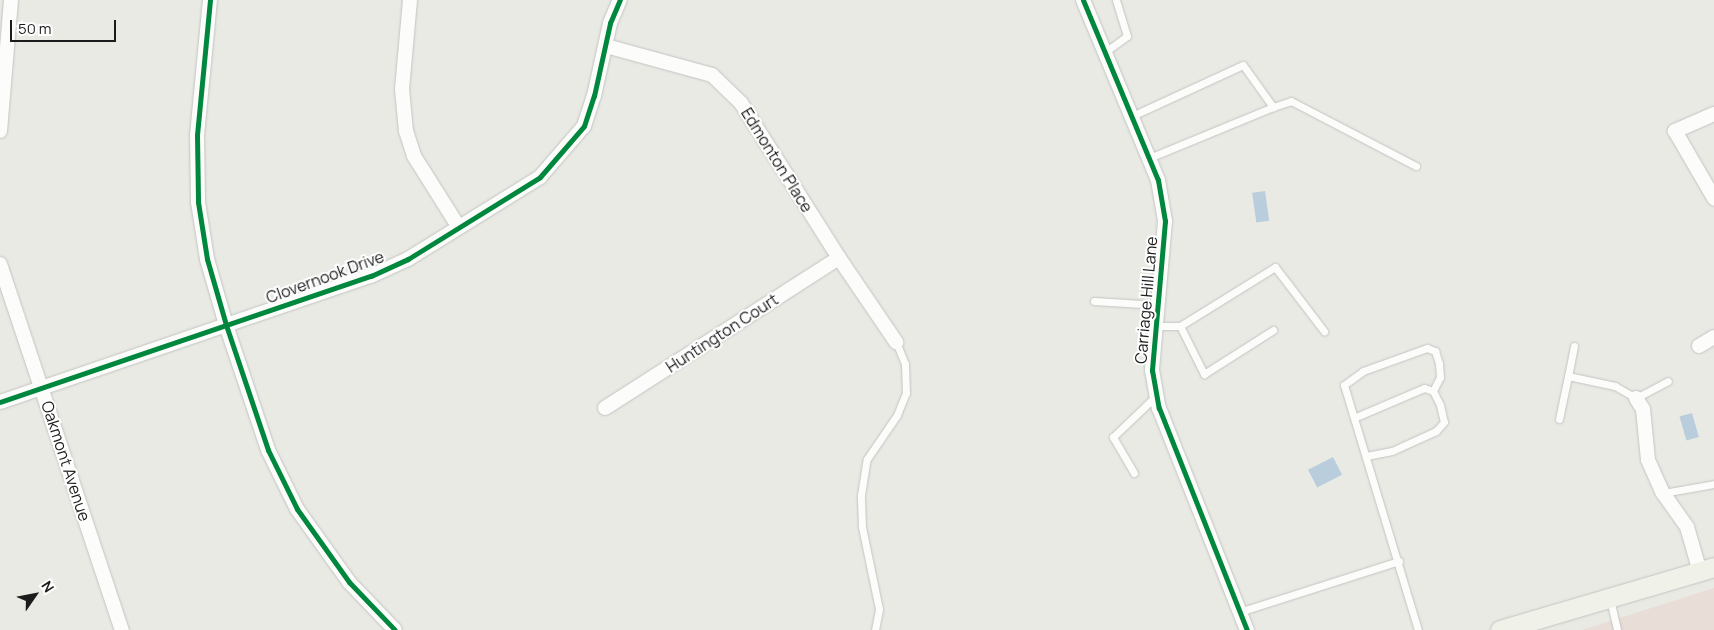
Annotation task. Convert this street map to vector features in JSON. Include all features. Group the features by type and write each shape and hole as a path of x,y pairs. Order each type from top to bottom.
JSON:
{"main road":[{"path":"1500,630 1707,570"}],"street":[{"path":"0,131 11,0"},
{"path":"210,0 197,135 198,202 207,259 226,325 268,450 297,509 349,582 395,630"},
{"path":"410,0 402,89 406,131 414,156 458,226"},
{"name":"Clovernook Drive","path":"0,402 41,386 371,276 408,258 540,177 564,154 584,126 606,46 610,23 620,0"},
{"name":"Carriage Hill Lane","path":"1083,0 1158,180 1165,222 1152,370 1159,408 1247,630"},
{"name":"Edmonton Place","path":"606,46 712,75 742,103 839,258 896,342"},
{"path":"1714,114 1675,132 1714,198"},
{"name":"Huntington Court","path":"606,408 839,258"},
{"name":"Oakmont Avenue","path":"0,264 122,630"},
{"path":"1699,346 1714,337"},
{"path":"1636,398 1643,409 1648,460 1663,494 1687,527 1707,570"}],"lane":[{"path":"1105,52 1127,36 1116,0"},
{"path":"1132,116 1243,66 1273,107"},
{"path":"1149,158 1291,101 1416,166"},
{"path":"1157,326 1180,326 1275,267 1324,330"},
{"path":"1094,301 1159,306"},
{"path":"1180,326 1204,374 1272,330"},
{"path":"875,630 879,609 862,527 861,495 868,460 897,416 906,393 905,364 896,342"},
{"path":"1559,419 1574,346"},
{"path":"1367,456 1392,451 1436,431 1444,422 1433,391 1440,377 1439,363 1435,351 1427,348 1363,371 1344,385 1345,396 1356,417 1367,456 1399,561 1418,630"},
{"path":"1568,376 1615,386 1636,398 1668,381"},
{"path":"1356,417 1424,388 1433,391"},
{"path":"1134,473 1113,436 1157,395"},
{"path":"1663,494 1714,484"},
{"path":"1240,612 1399,561"},
{"path":"1610,598 1617,630"}],"shaded area":[{"path":"1714,588 1714,630 1582,630"}],"water":[{"path":"1265,191 1269,221 1256,223 1252,193"},
{"path":"1692,413 1699,437 1686,441 1680,417"},
{"path":"1333,457 1342,475 1317,488 1308,470"}],"cycle path":[{"path":"210,0 197,135 198,202 207,259 226,325 268,450 297,509 349,582 395,630"},
{"path":"0,402 371,276 408,259 540,177 584,126 594,96 610,23 620,0"},
{"path":"1083,0 1158,180 1165,221 1152,370 1159,408 1247,630"}]}
